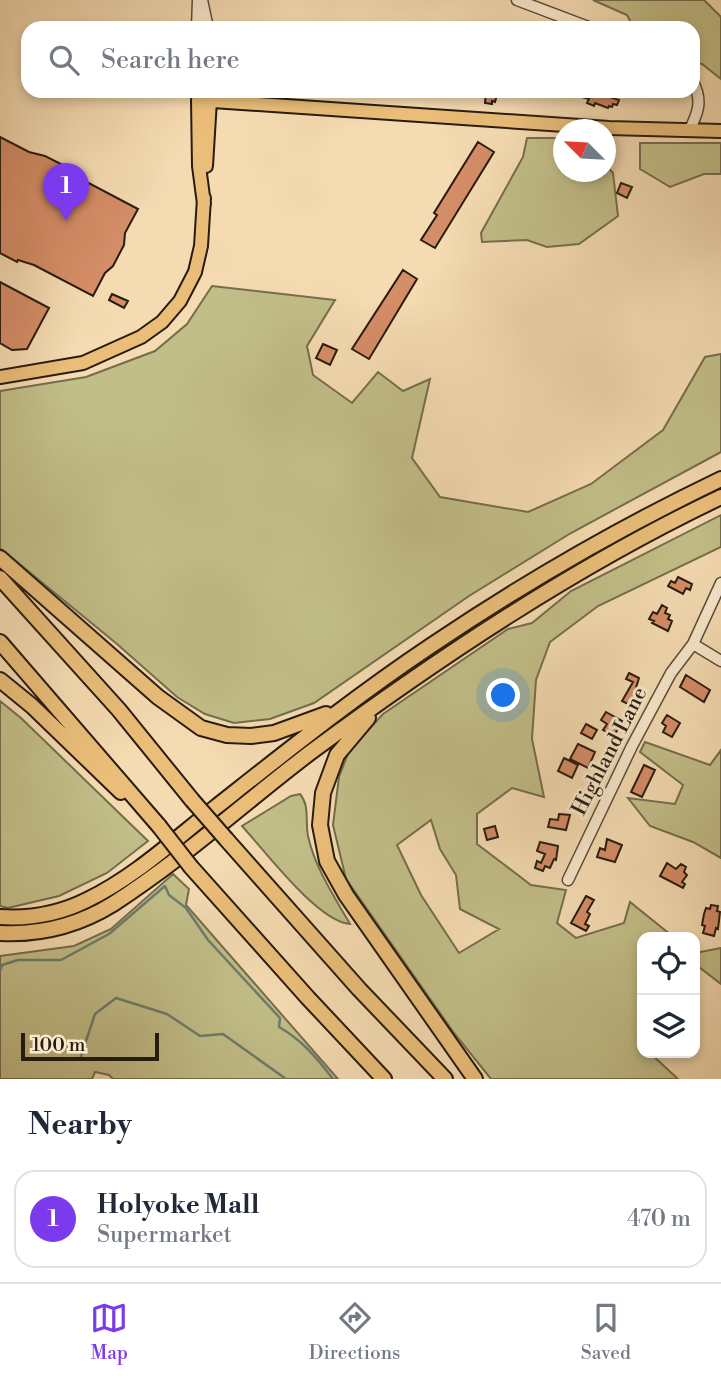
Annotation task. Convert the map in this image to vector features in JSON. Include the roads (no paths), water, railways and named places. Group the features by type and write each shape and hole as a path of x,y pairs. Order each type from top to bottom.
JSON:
{"highway":[{"path":"0,917 27,917 58,911 97,895 164,849 344,707 423,651 499,601 602,541 721,479"},
{"path":"0,933 53,929 83,919 113,904 293,766 476,639 573,577 721,498"},
{"path":"0,558 158,697 201,728 227,735 274,733 344,707"},
{"path":"0,578 119,710 192,800 359,989 445,1079"},
{"path":"0,642 159,826 191,867 384,1079"},
{"path":"0,680 32,706 159,826"},
{"path":"380,704 337,755 323,793 320,825 327,861 345,895 475,1079"}],"main road":[{"path":"0,377 83,363 141,337 162,322 180,301 195,272 201,246 204,204 199,166 204,98"},
{"path":"235,98 454,119 721,131"}],"street":[{"path":"198,21 200,0"},
{"path":"200,0 206,21"},
{"path":"517,0 572,21"},
{"path":"689,131 699,110 698,98"},
{"name":"Highland Lane","path":"568,880 624,760 662,688 693,644 721,583"},
{"path":"693,644 721,661"}],"waterway":[{"path":"0,971 2,965 18,960 61,960 109,934 165,886 169,895 186,908 208,940 280,1018 279,1027 309,1050 333,1079"},
{"path":"80,1059 95,1014 116,998 167,1014 200,1036 223,1034 286,1079"}],"place":[{"name":"Holyoke Mall","path":"66,221"}]}
